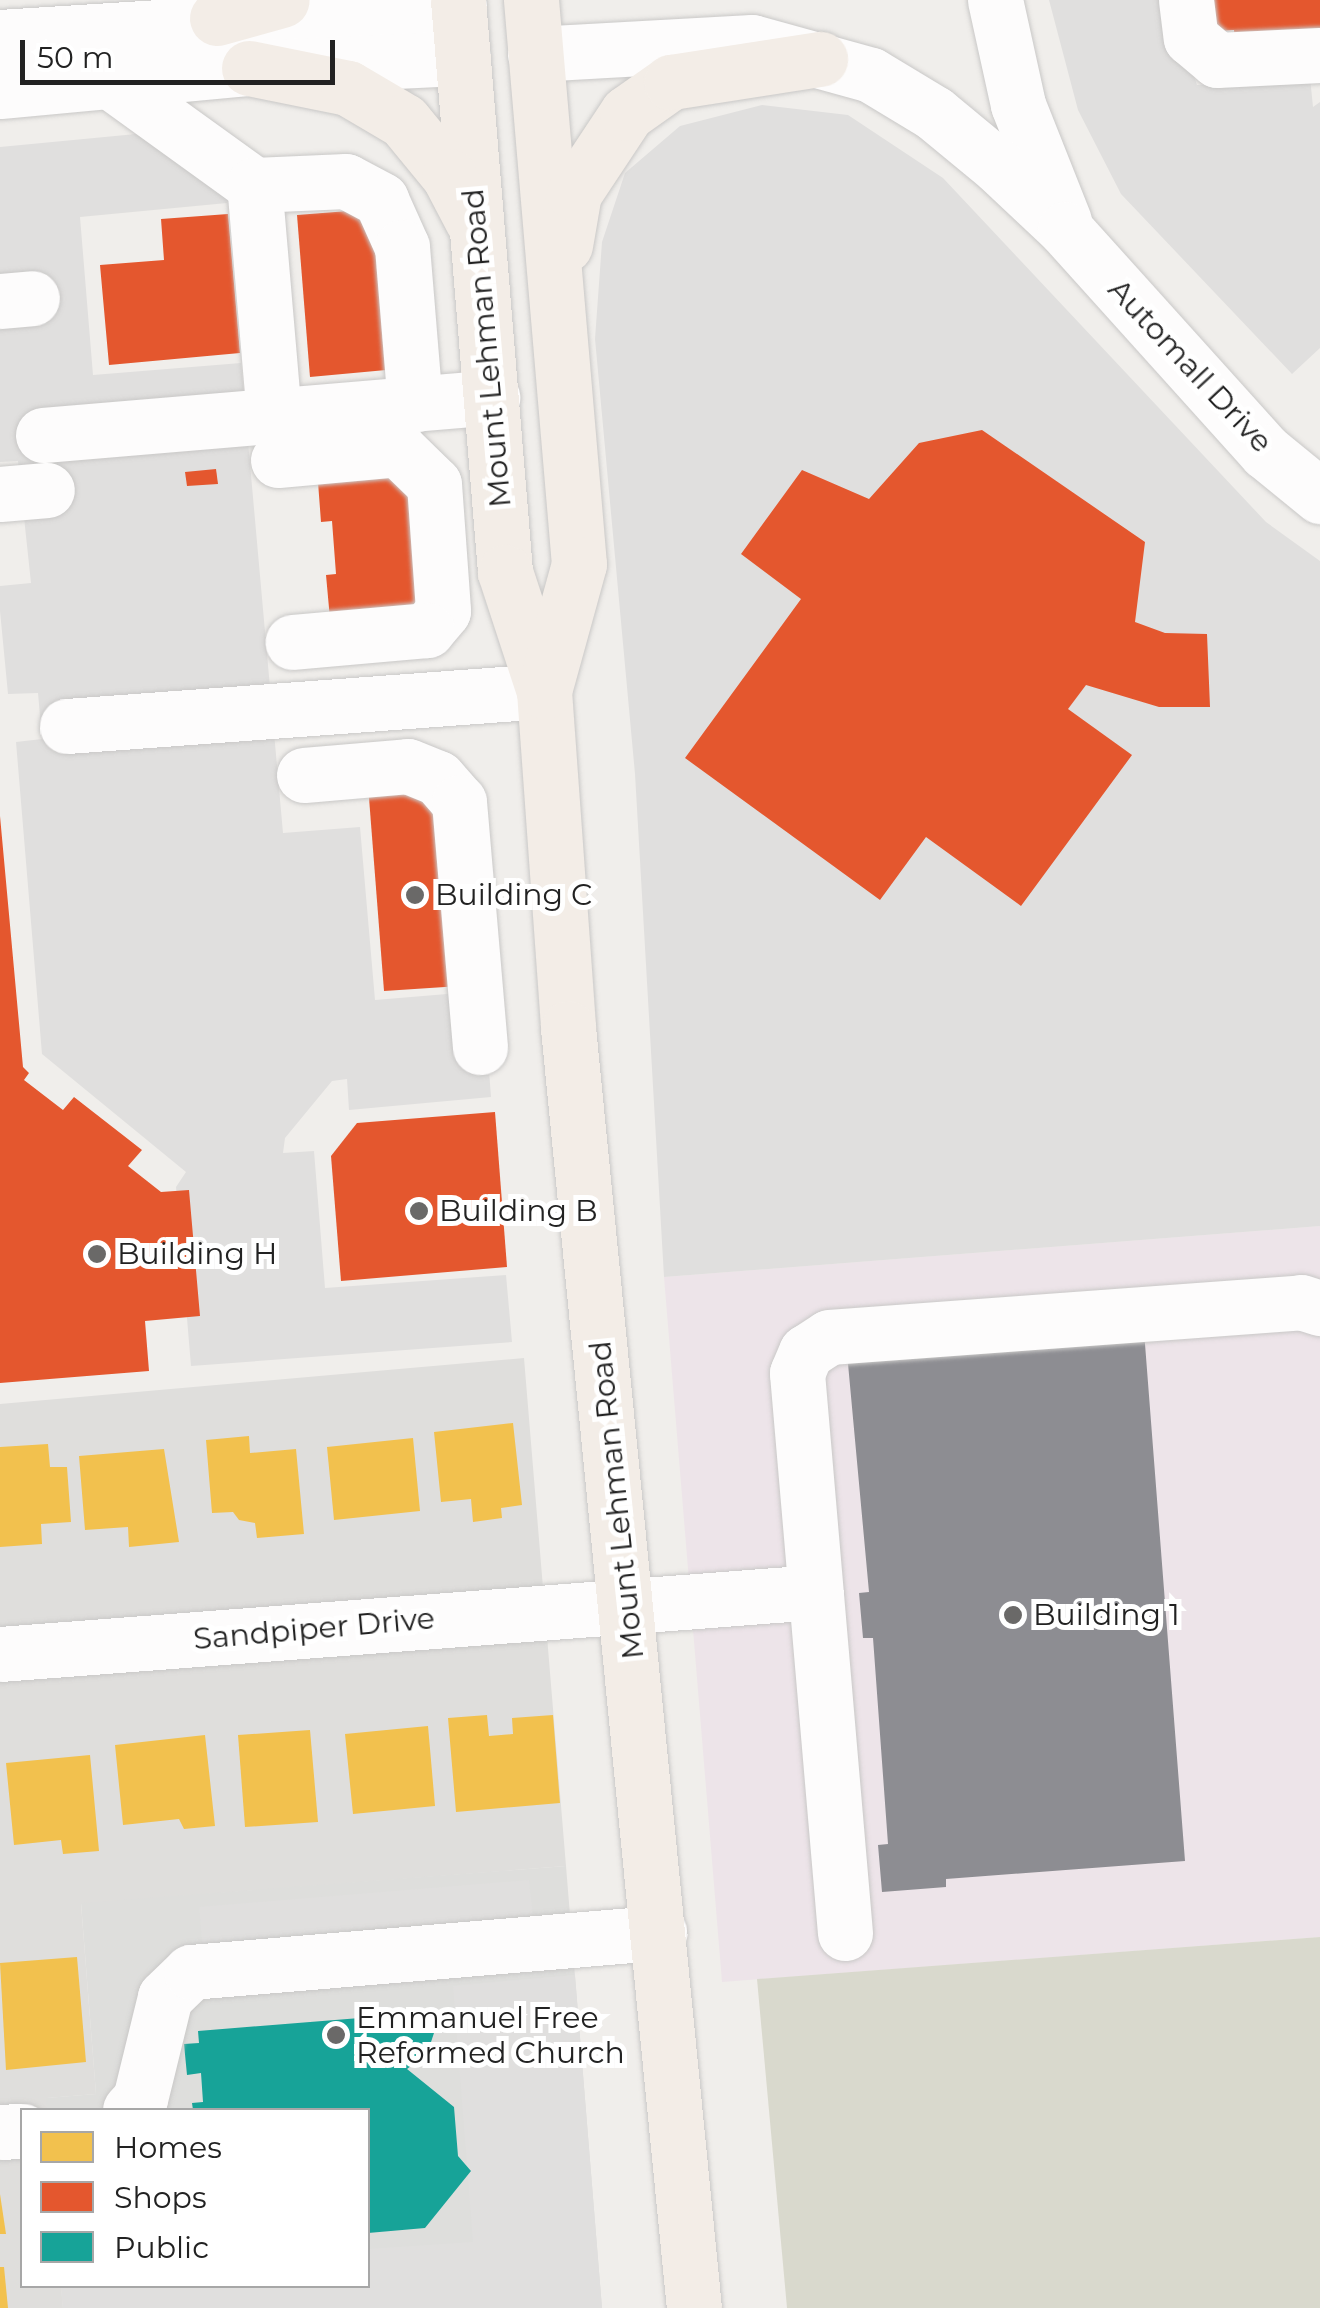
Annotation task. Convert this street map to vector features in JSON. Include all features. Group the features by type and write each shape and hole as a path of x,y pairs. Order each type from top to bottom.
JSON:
{"main road":[{"path":"216,18 282,0"},
{"path":"460,22 540,14"},
{"name":"Mount Lehman Road","path":"540,14 557,292 580,564 544,691"},
{"name":"Mount Lehman Road","path":"460,22 505,572 544,691 568,1028 628,1604 694,2308"},
{"path":"557,292 574,193 627,113 671,82 820,59"},
{"path":"249,68 348,88 404,121 449,176 477,228"}],"street":[{"name":"Automall Drive","path":"996,0 1018,106 1060,198 1065,229"},
{"path":"1186,0 1191,38 1217,60 1320,55"},
{"name":"Automall Drive","path":"540,14 752,42 820,59 871,76 934,113 1065,229 1266,452 1320,496"},
{"path":"0,37 216,18 460,22"},
{"path":"0,91 249,68 460,22"},
{"path":"110,81 254,185 346,181 381,200 402,247 414,404"},
{"path":"254,185 276,438"},
{"path":"276,438 414,404 492,397"},
{"path":"43,435 276,438 398,449 434,484 443,612 426,630 293,642"},
{"path":"67,726 544,691"},
{"path":"304,774 408,766 438,778 459,802 480,1047"},
{"path":"845,1933 797,1373 806,1352 829,1336 1302,1302 1320,1308"},
{"name":"Sandpiper Drive","path":"0,1654 816,1592"},
{"path":"132,2108 140,2099 164,1997 192,1972 659,1933"}],"shaded area":[{"path":"1049,0 1167,0 1197,85 1310,77 1313,107 1320,102 1320,348 1292,374 1121,194 1078,110"},
{"path":"762,105 848,115 943,178 1266,522 1320,561 1320,1226 664,1277 635,774 595,339 602,242 625,173 680,126"},
{"path":"157,132 225,183 227,203 80,217 93,375 241,363 283,833 360,827 375,1000 483,991 491,1097 349,1110 347,1079 332,1081 285,1138 283,1153 314,1151 325,1288 506,1275 512,1342 191,1366 176,1187 186,1172 42,1054 16,742 42,739 38,693 8,694 0,611 0,586 31,583 18,461 0,462 0,147"},
{"path":"1320,1226 1320,1937 722,1982 664,1277"},
{"path":"524,1358 566,1866 81,1904 96,2094 47,2098 47,2108 20,2108 20,2288 61,2288 63,2308 0,2308 0,1404"},
{"name":"Emmanuel Free Reformed Church","path":"566,1866 602,2308 63,2308 61,2288 370,2288 370,2108 47,2108 46,2098 96,2094 81,1903"},
{"path":"529,1880 533,1915 202,1943 199,1907"},
{"path":"1320,1937 1320,2308 787,2308 757,1979"},
{"path":"575,1975 602,2308 63,2308 61,2288 370,2288 370,2249 473,2242 453,1986"}],"building: Homes":[{"path":"513,1423 522,1505 501,1508 502,1518 473,1522 471,1499 441,1502 434,1432"},
{"path":"249,1436 250,1453 296,1449 304,1534 257,1538 255,1523 239,1520 233,1512 212,1513 206,1440"},
{"path":"413,1438 420,1511 334,1520 327,1447"},
{"path":"48,1444 50,1467 67,1467 71,1522 41,1524 42,1544 0,1547 0,1447"},
{"path":"164,1449 179,1542 129,1547 128,1527 85,1530 79,1456"},
{"path":"487,1715 489,1736 513,1734 512,1718 553,1715 560,1803 456,1812 448,1718"},
{"path":"428,1726 435,1806 353,1814 345,1734"},
{"path":"310,1730 318,1822 245,1827 238,1735"},
{"path":"205,1735 215,1826 184,1829 179,1819 123,1825 115,1745"},
{"path":"90,1755 99,1851 63,1854 61,1840 14,1845 6,1763"},
{"path":"77,1957 86,2062 6,2070 0,1963"},
{"path":"0,2194 6,2234 0,2234"},
{"path":"0,2267 4,2267 8,2308 0,2308"}],"building: Shops":[{"path":"1203,0 1320,0 1320,35 1235,42 1234,30 1206,32"},
{"path":"373,209 386,370 310,377 297,215"},
{"path":"228,214 240,353 109,365 100,265 164,260 161,219"},
{"path":"982,430 1145,542 1135,622 1165,633 1207,634 1210,707 1159,707 1086,685 1068,709 1132,755 1021,906 926,837 880,900 685,758 801,599 741,554 802,470 869,499 919,443"},
{"path":"381,464 422,494 431,606 330,619 326,575 336,574 332,521 321,522 317,469"},
{"path":"216,469 218,484 187,486 185,472"},
{"name":"Building C","path":"368,785 445,804 460,986 384,991"},
{"name":"Building H","path":"0,816 23,1067 29,1073 24,1080 63,1110 74,1097 142,1150 128,1166 161,1192 189,1190 200,1316 145,1321 149,1371 0,1383"},
{"name":"Building B","path":"495,1112 507,1267 341,1281 331,1156 357,1123"}],"building: Public":[{"path":"422,2013 434,2033 427,2054 407,2069 454,2107 458,2156 471,2171 425,2228 370,2233 370,2108 193,2108 192,2103 203,2102 201,2073 187,2075 184,2044 199,2043 198,2031"}],"building: Industry":[{"name":"Building 1","path":"1144,1331 1185,1861 946,1879 946,1887 882,1892 878,1845 888,1844 873,1638 863,1638 859,1593 869,1592 846,1342"}],"place":[{"name":"Building C","path":"415,895"},
{"name":"Building B","path":"419,1211"},
{"name":"Building H","path":"97,1254"},
{"name":"Building 1","path":"1013,1615"},
{"name":"Emmanuel Free Reformed Church","path":"336,2035"}]}
